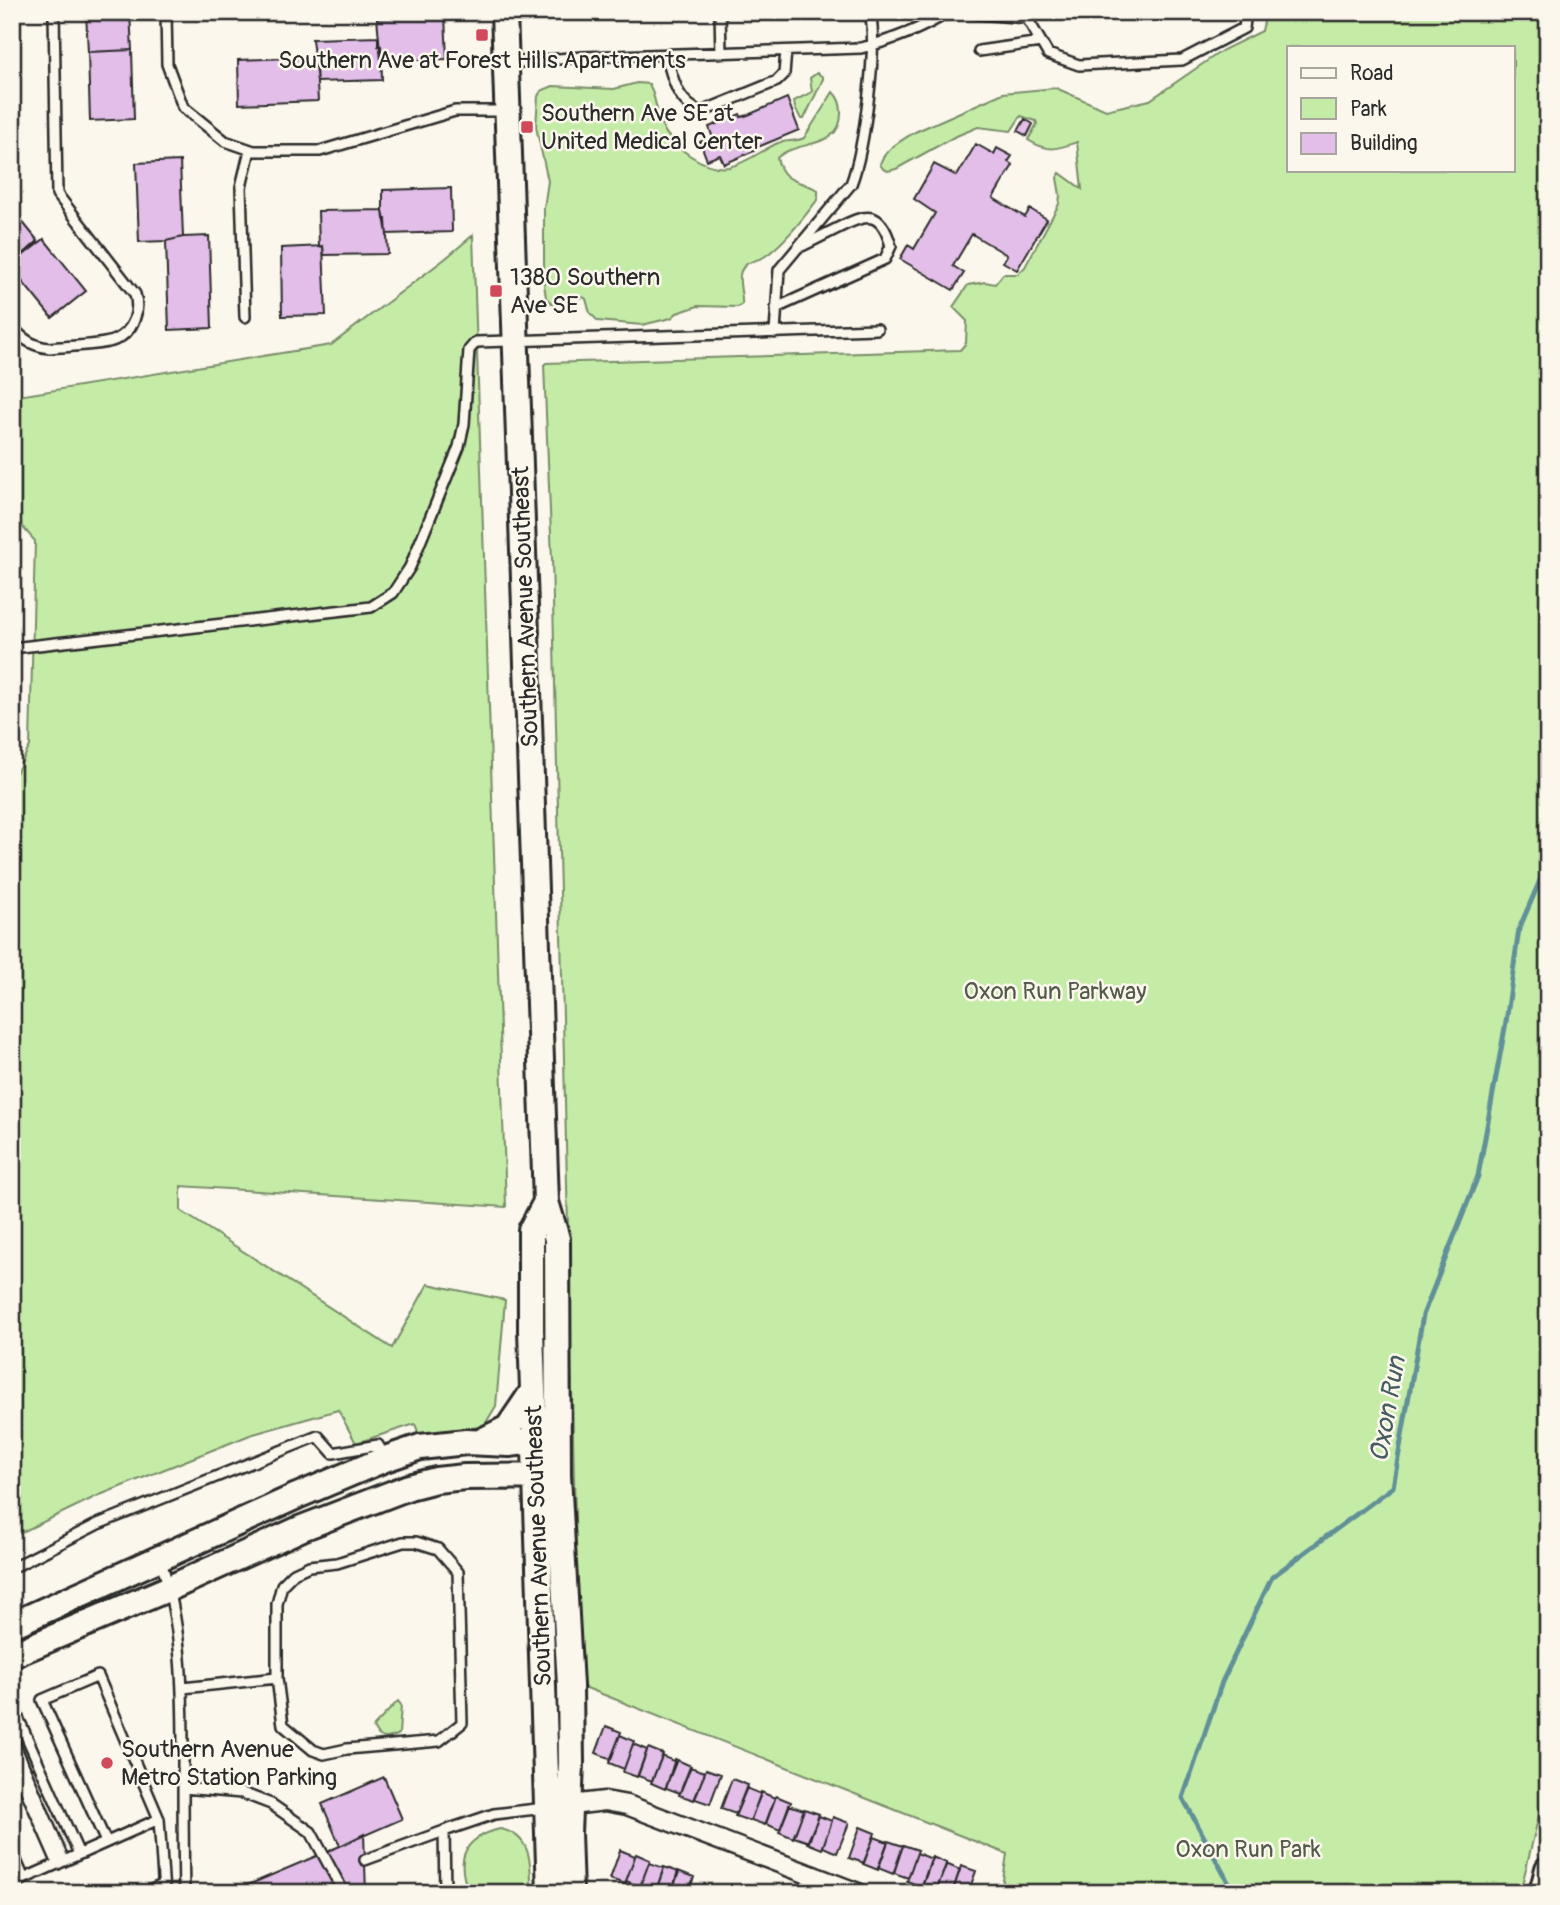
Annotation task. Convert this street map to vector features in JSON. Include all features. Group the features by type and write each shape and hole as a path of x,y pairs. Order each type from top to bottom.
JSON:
{"main road":[{"name":"Southern Avenue Southeast","path":"504,13 546,1202 556,1239 546,1476 570,1685 550,1893"},
{"name":"Southern Avenue Southeast","path":"546,1202 531,1230 531,1394 546,1439"},
{"path":"480,1442 508,1428 531,1394"},
{"path":"12,1625 385,1459 420,1447 480,1442 509,1444 546,1439"},
{"path":"12,1656 302,1528 408,1487 446,1479 546,1476"},
{"name":"Southern Avenue Southeast","path":"559,1806 568,1833 570,1893"},
{"path":"1542,1893 1548,1869"}],"street":[{"path":"559,1806 605,1801 627,1805 858,1893"}],"lane":[{"path":"12,327 25,341 40,347 114,340 135,321 139,306 135,293 57,194 54,12"},
{"path":"166,12 167,64 183,107 225,141 250,150 320,151 455,111 507,111"},
{"path":"504,13 561,12"},
{"path":"720,12 721,53"},
{"path":"775,333 779,270 851,184 857,168 873,45 874,29 870,12"},
{"path":"506,63 873,45 893,41 949,12"},
{"path":"956,12 1027,19 1048,54 1079,65 1182,60 1244,28 1246,12"},
{"path":"979,51 1041,42"},
{"path":"666,55 679,96 688,107 701,112 777,81 783,74 786,51"},
{"path":"245,317 241,187 250,150"},
{"path":"776,308 886,259 891,246 886,229 876,219 860,216 798,249"},
{"path":"12,648 370,607 393,593 410,567 459,447 464,424 469,350 476,342 877,329"},
{"path":"12,1568 98,1524 318,1436 333,1453 377,1445 385,1459"},
{"path":"403,1542 416,1542 438,1549 458,1572 462,1723 439,1741 347,1749 324,1754 313,1750 283,1725 277,1678 277,1604 282,1585 294,1573 309,1566 337,1563 403,1542"},
{"path":"159,1558 170,1588 183,1688 184,1893"},
{"path":"106,1842 42,1700 98,1676 159,1819 164,1889 145,1893"},
{"path":"183,1688 277,1678"},
{"path":"12,1704 79,1854"},
{"path":"12,1738 61,1863"},
{"path":"12,1759 61,1863"},
{"path":"183,1788 242,1793 271,1804 311,1832 344,1893"},
{"path":"365,1860 494,1814 559,1806"},
{"path":"12,1884 159,1819"},
{"path":"444,1831 445,1893"},
{"path":"12,1852 24,1879"}],"green space":[{"name":"Oxon Run Parkway","path":"1266,12 1548,12 1548,1778 1520,1893 1001,1893 1007,1854 579,1685 552,559 544,365 960,350 966,343 967,321 953,307 968,285 985,282 995,284 1003,274 1018,274 1025,267 1059,204 1057,178 1060,173 1082,189 1077,142 1053,148 1035,144 1028,140 1036,121 1021,116 1011,131 978,127 888,171 880,164 890,149 915,132 1003,93 1056,88 1106,110 1150,100 1223,50 1262,31"},
{"path":"817,73 823,79 804,119 801,119 794,101 812,92 810,78"},
{"path":"637,83 649,84 666,134 690,155 720,167 742,163 778,143 804,138 833,92 839,101 841,112 834,133 826,139 785,152 777,158 787,177 818,190 818,199 779,245 764,257 743,267 740,279 742,304 738,307 698,306 677,313 671,318 642,325 598,321 590,313 583,297 554,305 546,298 544,208 548,181 536,127 538,96 541,91 553,86 614,89"},
{"path":"473,235 506,1207 181,1186 181,1211 392,1348 428,1284 505,1300 496,1406 484,1426 420,1437 415,1424 356,1443 338,1410 250,1435 95,1497 12,1537 12,781 30,746 35,541 12,515 12,397 331,345"},
{"path":"398,1701 401,1705 399,1734 381,1737 373,1727"},
{"path":"500,1829 519,1838 528,1853 531,1893 469,1893 463,1870 465,1852 478,1838"}],"building":[{"path":"86,12 130,12 132,50 88,52"},
{"path":"445,16 447,59 381,61 377,18"},
{"path":"378,37 378,46 381,46 382,80 317,82 312,39"},
{"path":"132,50 134,119 90,121 88,52"},
{"path":"313,57 318,101 239,104 238,60"},
{"path":"787,98 799,130 724,164 720,155 707,160 700,142 706,139 708,143 714,141 709,127 740,114 741,117 748,115"},
{"path":"1025,119 1033,124 1027,136 1018,131"},
{"path":"976,144 994,154 997,148 1012,156 1008,162 1013,165 993,198 1025,217 1030,209 1047,219 1017,270 1003,262 1007,255 972,234 953,266 964,273 953,290 900,259 908,245 914,249 935,213 914,199 934,164 957,176"},
{"path":"180,161 183,237 139,242 136,163"},
{"path":"451,188 452,232 387,234 383,190"},
{"path":"12,209 38,241 12,264"},
{"path":"383,210 388,254 324,255 323,246 319,247 318,211"},
{"path":"209,236 212,328 169,330 166,241"},
{"path":"44,239 86,291 52,318 12,269 12,264"},
{"path":"323,246 326,315 282,316 281,248"},
{"path":"606,1726 621,1732 611,1759 596,1753"},
{"path":"620,1735 634,1741 624,1769 609,1763"},
{"path":"633,1744 647,1750 637,1777 623,1772"},
{"path":"648,1748 663,1754 652,1781 638,1776"},
{"path":"662,1756 676,1762 665,1789 651,1783"},
{"path":"675,1759 691,1766 680,1793 666,1788"},
{"path":"690,1767 705,1772 694,1800 679,1795"},
{"path":"706,1769 721,1774 710,1804 695,1799"},
{"path":"384,1777 402,1819 340,1846 322,1804"},
{"path":"732,1779 748,1785 736,1814 721,1809"},
{"path":"746,1788 761,1794 750,1821 735,1816"},
{"path":"761,1792 775,1798 765,1825 751,1820"},
{"path":"776,1796 791,1802 780,1830 766,1824"},
{"path":"789,1805 804,1810 793,1838 779,1832"},
{"path":"804,1809 819,1814 809,1842 794,1837"},
{"path":"819,1816 832,1821 822,1849 807,1843"},
{"path":"833,1817 849,1823 837,1853 823,1847"},
{"path":"860,1827 875,1833 864,1863 849,1858"},
{"path":"364,1834 366,1893 229,1893 340,1846"},
{"path":"874,1837 888,1842 878,1870 863,1864"},
{"path":"888,1841 903,1846 893,1874 878,1868"},
{"path":"903,1845 918,1850 908,1878 894,1873"},
{"path":"620,1850 635,1856 625,1884 610,1879"},
{"path":"917,1853 932,1859 922,1887 907,1881"},
{"path":"636,1854 650,1860 640,1887 626,1881"},
{"path":"932,1857 947,1863 936,1891 922,1885"},
{"path":"649,1863 664,1868 655,1893 639,1889"},
{"path":"946,1864 960,1870 952,1893 938,1893 936,1892"},
{"path":"961,1866 976,1871 968,1893 952,1893"},
{"path":"664,1867 679,1872 671,1893 655,1893"},
{"path":"678,1871 694,1877 688,1893 671,1893"}],"waterway":[{"name":"Oxon Run","path":"1234,1893 1183,1798 1222,1682 1272,1577 1393,1487 1423,1315 1478,1176 1506,1022 1519,929 1548,862"}],"place":[{"name":"Southern Ave at Forest Hills Apartments","path":"482,35"},
{"name":"Southern Ave SE at United Medical Center","path":"527,127"},
{"name":"1380 Southern Ave SE","path":"496,291"},
{"name":"Southern Avenue Metro Station Parking","path":"107,1763"}],"park label":[{"name":"Oxon Run Park","path":"1248,1849"}]}
